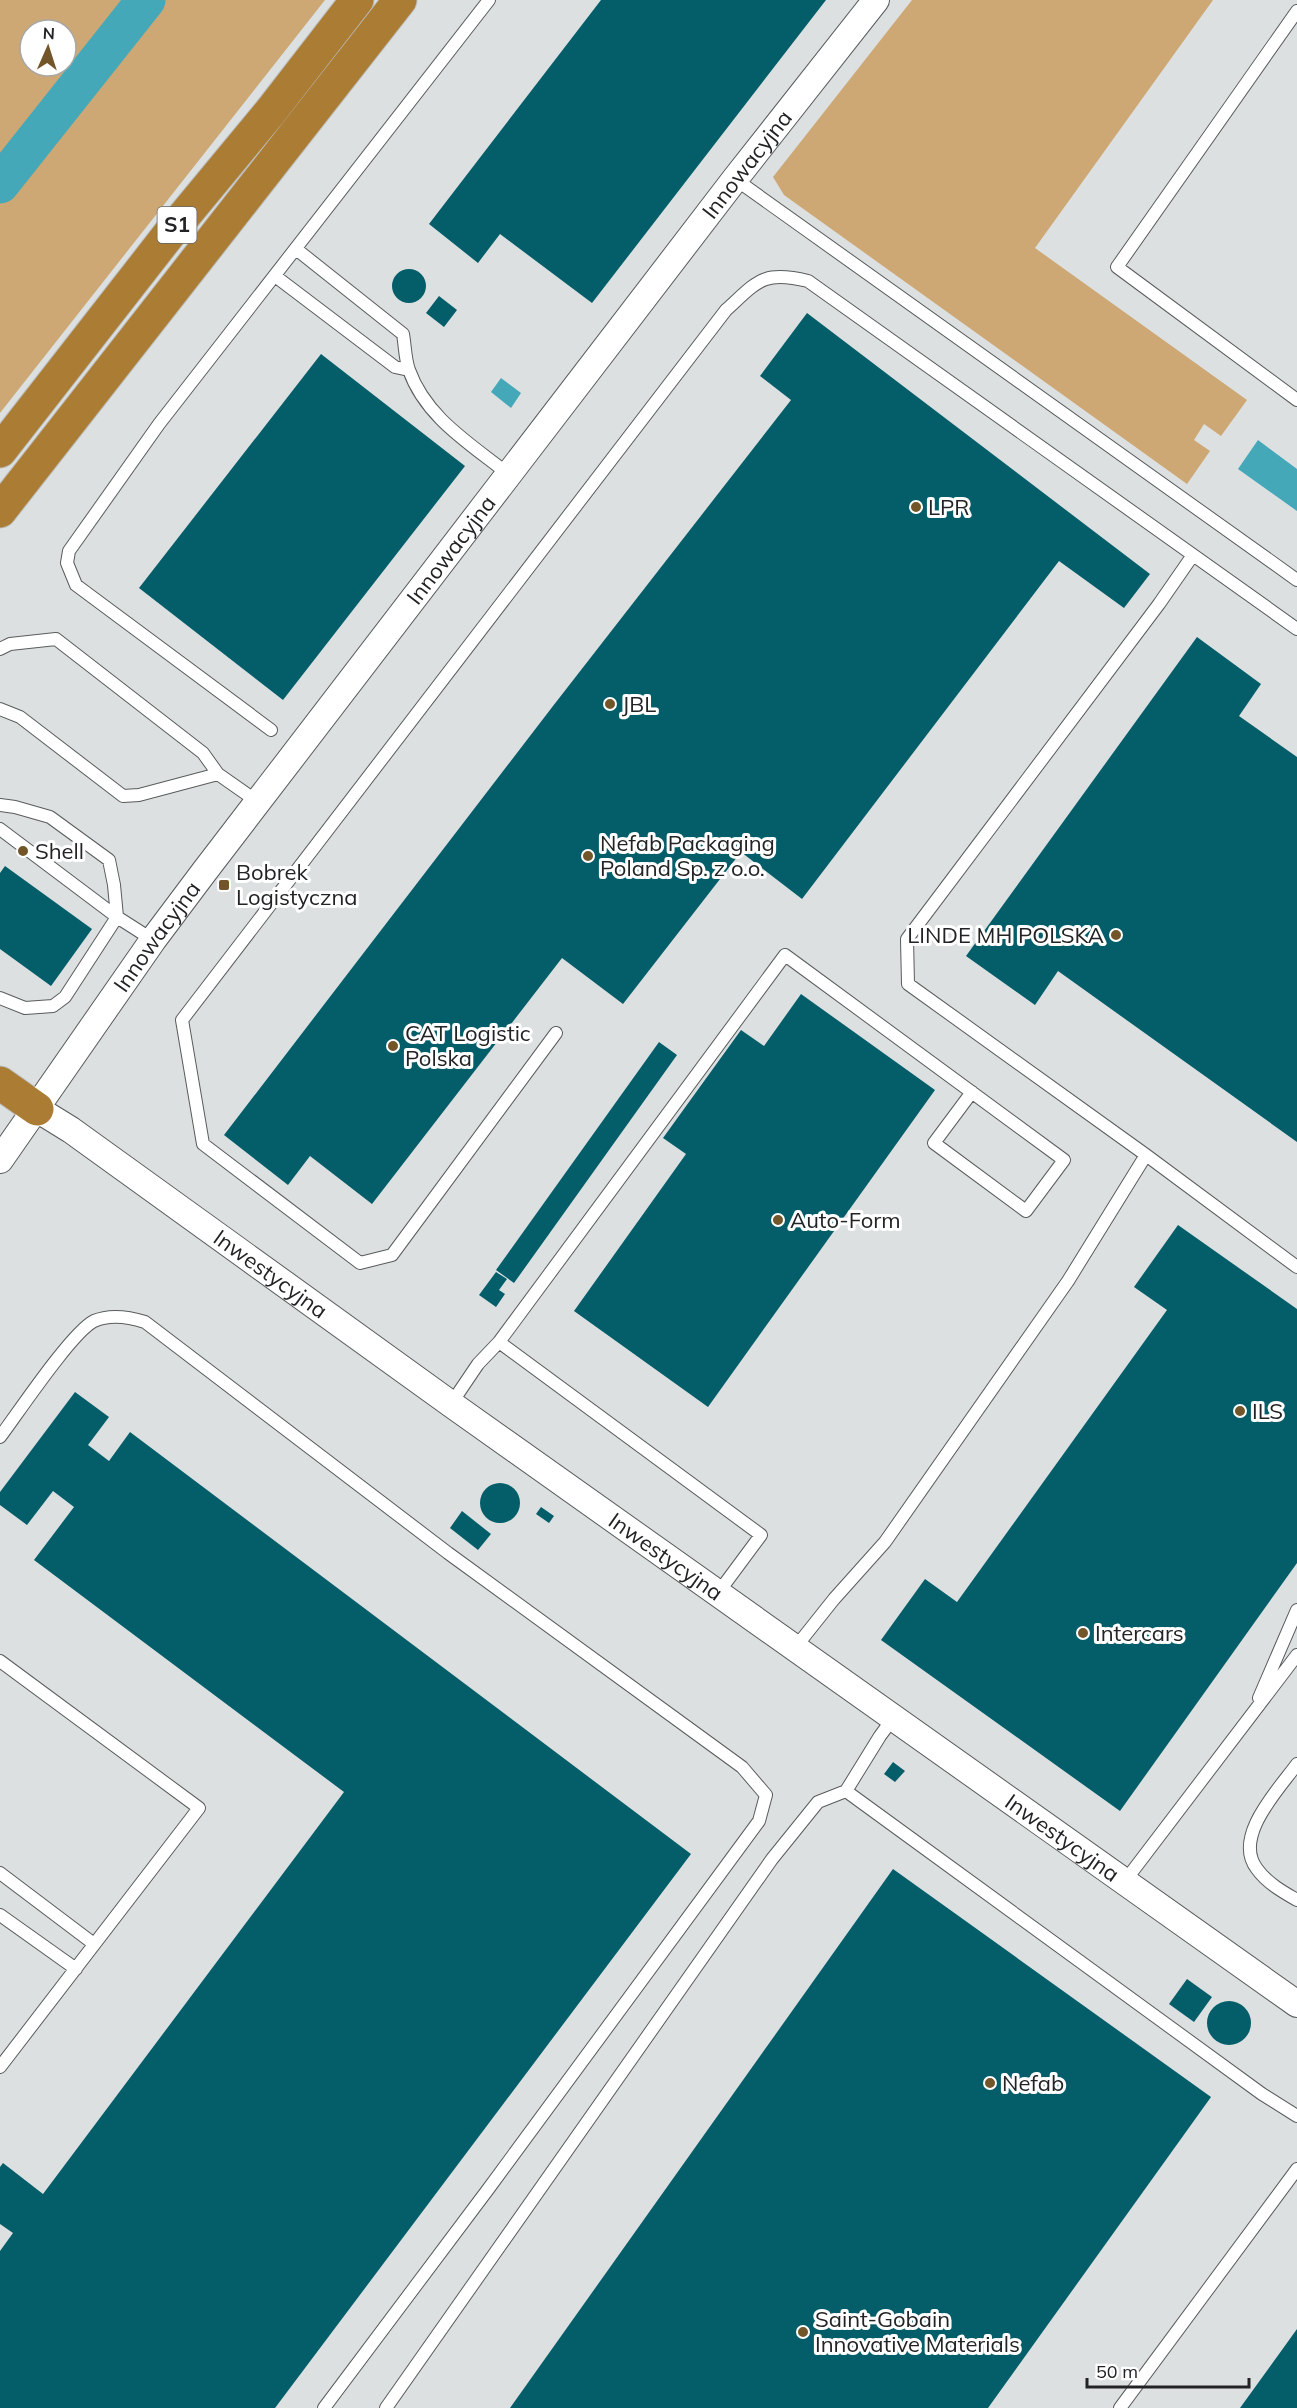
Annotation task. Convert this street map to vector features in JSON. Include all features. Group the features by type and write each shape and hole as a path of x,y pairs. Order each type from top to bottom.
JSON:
{"highway":[{"name":"S1","path":"0,451 162,242 271,111 357,0"},
{"name":"S1","path":"0,511 400,0"},
{"path":"0,1083 37,1109"}],"street":[{"name":"Innowacyjna","path":"0,1160 153,940 508,474 876,0"},
{"name":"Inwestycyjna","path":"37,1109 71,1130 451,1404 1297,2004"}],"lane":[{"path":"271,730 76,585 67,563 69,551 132,461 489,0"},
{"path":"1296,398 1117,267 1297,11"},
{"path":"735,179 1297,580"},
{"path":"296,249 403,333 409,370 423,396 440,419 508,474"},
{"path":"556,1033 392,1255 360,1263 203,1143 182,1020 726,310 759,280 785,275 808,281 1297,629"},
{"path":"275,276 395,367 409,370"},
{"path":"1193,555 907,939 908,984 1297,1267"},
{"path":"0,649 10,644 56,639 203,753 218,774 258,802"},
{"path":"0,709 20,717 123,796 140,795 218,774"},
{"path":"0,806 15,807 50,817 109,860 117,917 65,997 53,1006 25,1008 0,998"},
{"path":"0,829 117,917 153,940"},
{"path":"451,1404 478,1364 499,1342 785,955 972,1092 1064,1160 1026,1211 934,1143 972,1092"},
{"path":"795,1648 834,1599 885,1542 1068,1281 1146,1155"},
{"path":"0,1436 76,1336 95,1321 125,1316 145,1322 448,1553 742,1767 766,1795 759,1821 324,2408"},
{"path":"499,1342 761,1535 718,1593"},
{"path":"1252,1713 1297,1610"},
{"path":"1125,1881 1297,1655"},
{"path":"0,1661 199,1809 0,2067"},
{"path":"386,2408 772,1859 818,1802 846,1791 880,1736 894,1718"},
{"path":"1297,1764 1254,1826 1250,1842 1250,1857 1255,1868 1277,1888 1297,1900"},
{"path":"846,1791 1252,2087 1297,2116"},
{"path":"0,1873 94,1944"},
{"path":"0,1915 76,1969"},
{"path":"1120,2408 1297,2169"}],"shaded area":[{"path":"0,0 325,0 0,413"},
{"path":"912,0 1213,0 1035,248 1247,400 1221,436 1204,424 1194,440 1210,451 1187,484 784,195 773,177"}],"water":[{"path":"501,378 521,393 511,408 491,392"},
{"path":"1258,440 1297,469 1297,511 1238,469"}],"building":[{"path":"601,0 826,0 592,303 500,234 478,263 429,224"},
{"path":"409,269 421,274 426,286 421,298 409,303 397,298 392,286 397,274"},
{"path":"439,296 457,310 444,327 426,313"},
{"path":"807,313 1150,574 1124,608 1059,561 802,899 741,852 623,1004 562,958 372,1204 310,1156 288,1185 224,1135 791,400 760,376"},
{"path":"321,354 465,466 283,700 139,588"},
{"path":"1197,637 1261,684 1239,716 1297,757 1297,1142 1058,971 1035,1005 966,956"},
{"path":"5,866 92,929 51,986 0,949 0,873"},
{"path":"801,994 935,1090 708,1407 574,1311 686,1154 663,1138 741,1030 764,1046"},
{"path":"659,1042 677,1055 514,1283 496,1270"},
{"path":"1178,1225 1297,1309 1297,1563 1120,1811 881,1640 925,1579 957,1602 1167,1310 1134,1287"},
{"path":"496,1272 507,1279 499,1290 505,1294 496,1307 479,1295"},
{"path":"75,1392 109,1417 88,1445 109,1461 130,1432 691,1854 275,2408 0,2408 0,2251 13,2233 0,2224 0,2167 3,2163 43,2194 344,1792 34,1560 74,1507 53,1491 27,1525 0,1505 0,1492"},
{"path":"500,1483 508,1484 514,1489 519,1495 519,1511 514,1517 508,1522 500,1523 492,1522 486,1517 481,1511 480,1503 481,1495 486,1489 492,1484"},
{"path":"541,1507 554,1516 549,1523 536,1514"},
{"path":"462,1511 491,1534 478,1550 450,1528"},
{"path":"893,1762 905,1771 895,1782 884,1774"},
{"path":"893,1869 1211,2097 988,2408 510,2408"},
{"path":"1187,1979 1212,1997 1194,2022 1169,2004"},
{"path":"1229,2001 1238,2002 1245,2007 1250,2014 1250,2032 1245,2039 1238,2044 1229,2045 1220,2044 1213,2039 1208,2032 1207,2023 1208,2014 1213,2007 1220,2002"},
{"path":"1297,2329 1297,2408 1240,2408"}],"waterway":[{"path":"0,184 146,0"}],"place":[{"name":"LPR","path":"916,507"},
{"name":"JBL","path":"610,704"},
{"name":"Shell","path":"23,851"},
{"name":"Nefab Packaging Poland Sp. z o.o.","path":"588,856"},
{"name":"Bobrek Logistyczna","path":"224,885"},
{"name":"LINDE MH POLSKA","path":"1116,935"},
{"name":"CAT Logistic Polska","path":"393,1046"},
{"name":"Auto-Form","path":"778,1220"},
{"name":"ILS","path":"1240,1411"},
{"name":"Intercars","path":"1083,1633"},
{"name":"Nefab","path":"990,2083"},
{"name":"Saint-Gobain Innovative Materials","path":"803,2332"}]}
